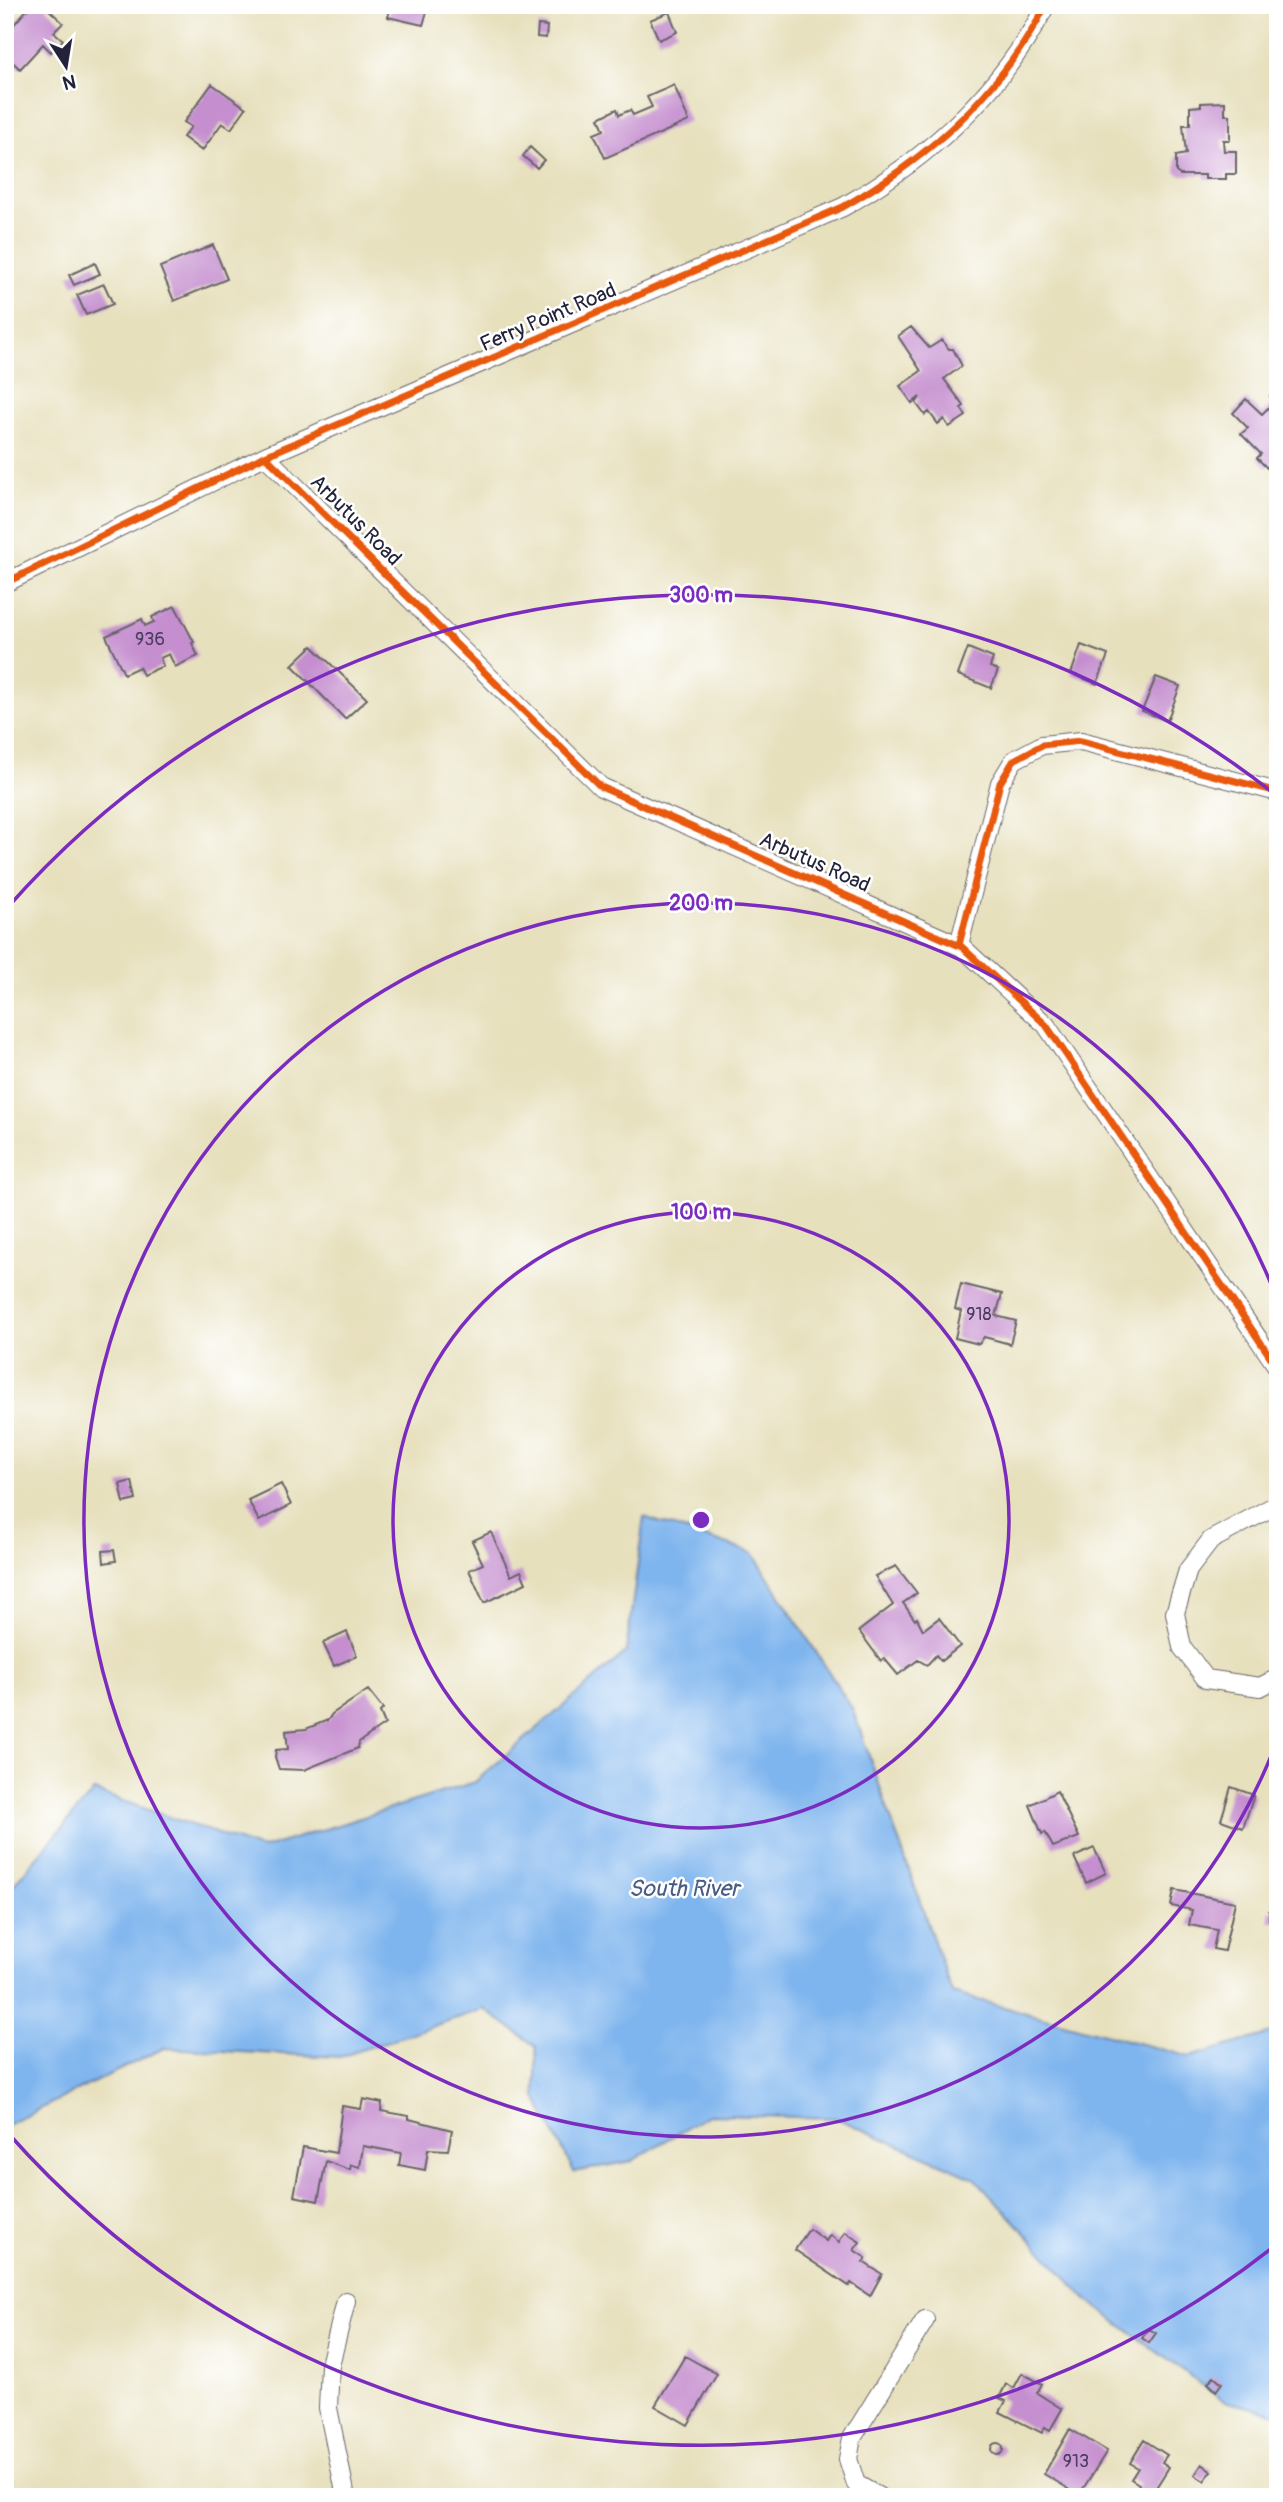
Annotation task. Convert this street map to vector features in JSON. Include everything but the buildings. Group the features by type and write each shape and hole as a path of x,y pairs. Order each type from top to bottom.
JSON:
{"street":[{"name":"Ferry Point Road","path":"5,583 265,456 843,207 877,188 957,126 1018,52 1046,5"},
{"name":"Arbutus Road","path":"265,456 601,787 959,945 1046,1025 1278,1368"},
{"path":"959,945 1000,783 1014,760 1042,745 1081,741 1278,792"},
{"path":"1278,1504 1211,1540 1188,1570 1175,1614 1182,1647 1206,1679 1260,1687 1278,1678"},
{"path":"346,2301 330,2365 328,2408 346,2497"},
{"path":"879,2497 856,2484 848,2459 852,2438 925,2320"}],"water":[{"name":"South River","path":"644,1517 753,1553 853,1710 952,1993 1190,2057 1278,2031 1278,2414 1224,2401 1088,2301 975,2178 836,2118 708,2115 632,2161 574,2172 536,2097 536,2046 484,2009 340,2057 164,2048 5,2126 5,1894 94,1791 261,1849 475,1782 626,1652"}],"cycle path":[{"path":"5,583 265,456 843,207 904,168 959,121 1007,67 1046,5"},
{"path":"265,456 601,787 962,947 1046,1025 1278,1368"},
{"path":"959,945 1000,783 1014,760 1042,745 1081,741 1278,792"}]}
